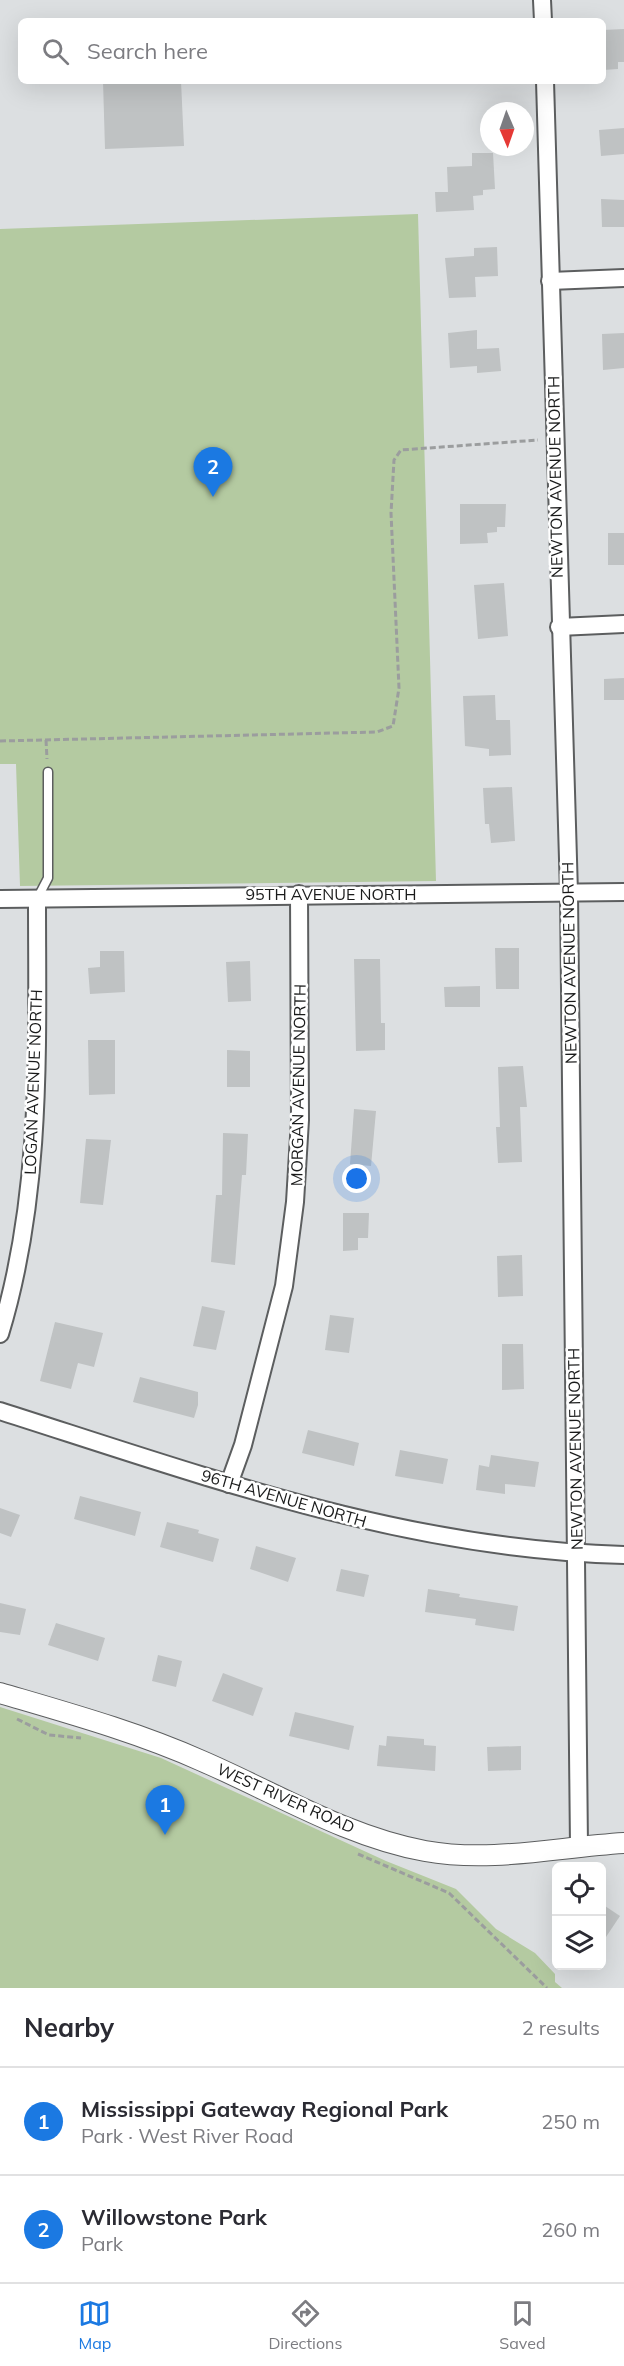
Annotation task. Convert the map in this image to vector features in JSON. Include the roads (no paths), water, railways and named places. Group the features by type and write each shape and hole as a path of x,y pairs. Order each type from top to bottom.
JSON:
{"street":[{"path":"542,0 543,18"},
{"name":"NEWTON AVENUE NORTH","path":"545,84 559,627 569,893 579,1846"},
{"path":"550,281 624,278"},
{"path":"559,627 624,624"},
{"name":"95TH AVENUE NORTH","path":"0,899 624,892"},
{"name":"MORGAN AVENUE NORTH","path":"229,1484 243,1445 284,1286 294,1212 300,1120 299,894"},
{"name":"LOGAN AVENUE NORTH","path":"0,1334 15,1286 28,1197 35,1125 37,899"},
{"name":"96TH AVENUE NORTH","path":"0,1411 229,1484 363,1521 467,1541 576,1554 624,1555"},
{"name":"WEST RIVER ROAD","path":"0,1693 108,1725 178,1751 322,1816 403,1846 440,1853 497,1856 624,1843"}],"lane":[{"path":"37,899 48,878 48,771"}],"place":[{"name":"Willowstone Park","path":"213,497"},
{"name":"Mississippi Gateway Regional Park","path":"165,1835"}]}
